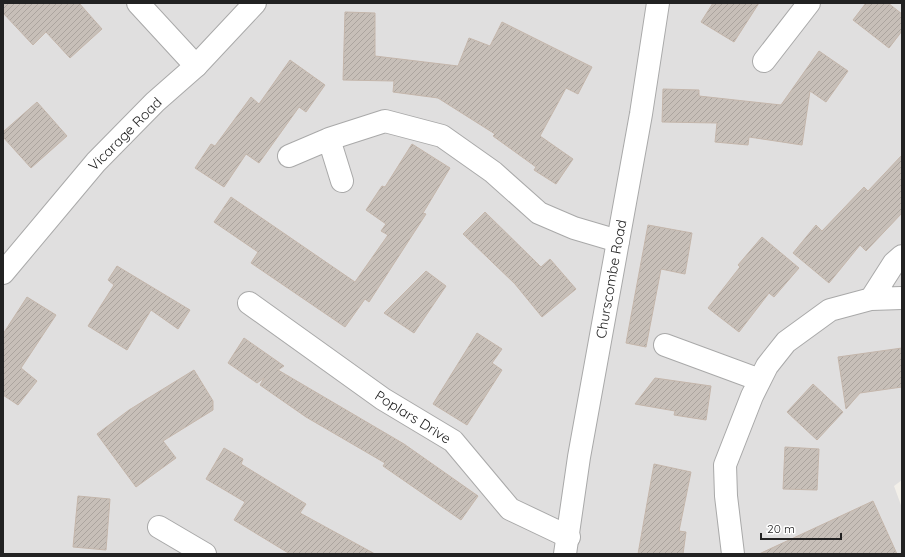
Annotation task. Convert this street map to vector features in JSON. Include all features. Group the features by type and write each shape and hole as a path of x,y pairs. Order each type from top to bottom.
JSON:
{"street":[{"path":"138,3 196,66"},
{"name":"Vicarage Road","path":"3,273 96,162 155,102 196,66 255,3"},
{"name":"Churscombe Road","path":"567,545 579,457 618,241 658,3"},
{"path":"764,61 809,3"},
{"path":"289,156 329,139 385,121 442,136 494,172 539,213 574,228 618,241"},
{"path":"329,139 342,181"},
{"path":"871,299 894,263 902,256"},
{"path":"733,554 726,496 725,465 752,396 767,366 786,342 830,310 871,299 902,298"},
{"name":"Poplars Drive","path":"249,303 383,399 453,441 510,509 567,545"},
{"path":"665,345 760,380"},
{"path":"159,527 205,554"}],"shaded area":[{"path":"3,3 902,3 902,480 894,486 902,508 902,554 3,554"}],"building":[{"path":"3,3 79,3 102,29 70,58 46,32 33,45 3,13"},
{"path":"713,3 759,3 734,42 701,22"},
{"path":"866,3 888,3 902,14 902,31 889,48 853,20"},
{"path":"345,12 375,13 375,56 458,66 469,38 490,46 502,22 592,67 578,94 566,88 540,136 573,159 556,184 534,170 536,167 493,136 495,134 438,98 393,92 394,81 343,80"},
{"path":"819,51 848,71 826,102 810,91 802,145 749,137 748,145 715,142 717,123 662,122 663,89 699,90 699,96 781,105"},
{"path":"290,60 325,85 306,112 299,107 259,163 246,154 224,187 195,168 211,144 215,146 251,97 259,104"},
{"path":"37,102 67,136 31,168 3,137 3,132"},
{"path":"412,144 450,168 423,213 426,214 369,302 365,299 345,327 251,263 258,252 214,222 231,197 355,282 388,235 381,231 386,224 366,210 382,186 385,187"},
{"path":"902,155 902,213 866,251 860,245 829,283 793,253 816,225 822,231 864,187 868,191"},
{"path":"485,212 541,267 550,259 576,289 542,317 515,284 463,234"},
{"path":"648,225 692,233 685,274 661,269 646,347 626,343"},
{"path":"762,237 799,268 774,297 769,293 739,332 708,308 740,267 738,265"},
{"path":"117,266 190,310 178,329 151,310 127,350 88,326 114,285 108,280"},
{"path":"426,271 446,286 414,333 384,313"},
{"path":"27,297 56,315 21,368 37,381 18,405 3,395 3,334"},
{"path":"477,333 502,349 492,363 502,370 467,425 433,404"},
{"path":"244,338 284,366 278,370 404,444 478,496 461,520 383,466 385,463 306,417 260,385 264,378 257,383 228,363"},
{"path":"902,348 902,387 860,393 846,409 838,357"},
{"path":"194,370 213,401 213,410 163,441 176,458 136,487 97,434 129,410"},
{"path":"655,378 711,386 706,420 674,415 675,411 635,404"},
{"path":"813,384 843,412 817,440 787,412"},
{"path":"785,447 819,449 817,490 783,489"},
{"path":"224,448 243,459 241,464 306,504 300,513 375,554 290,554 234,520 245,502 206,479"},
{"path":"654,464 691,472 679,531 686,532 683,554 638,554"},
{"path":"78,496 110,499 106,550 73,547"},
{"path":"873,501 897,554 759,554"}]}
